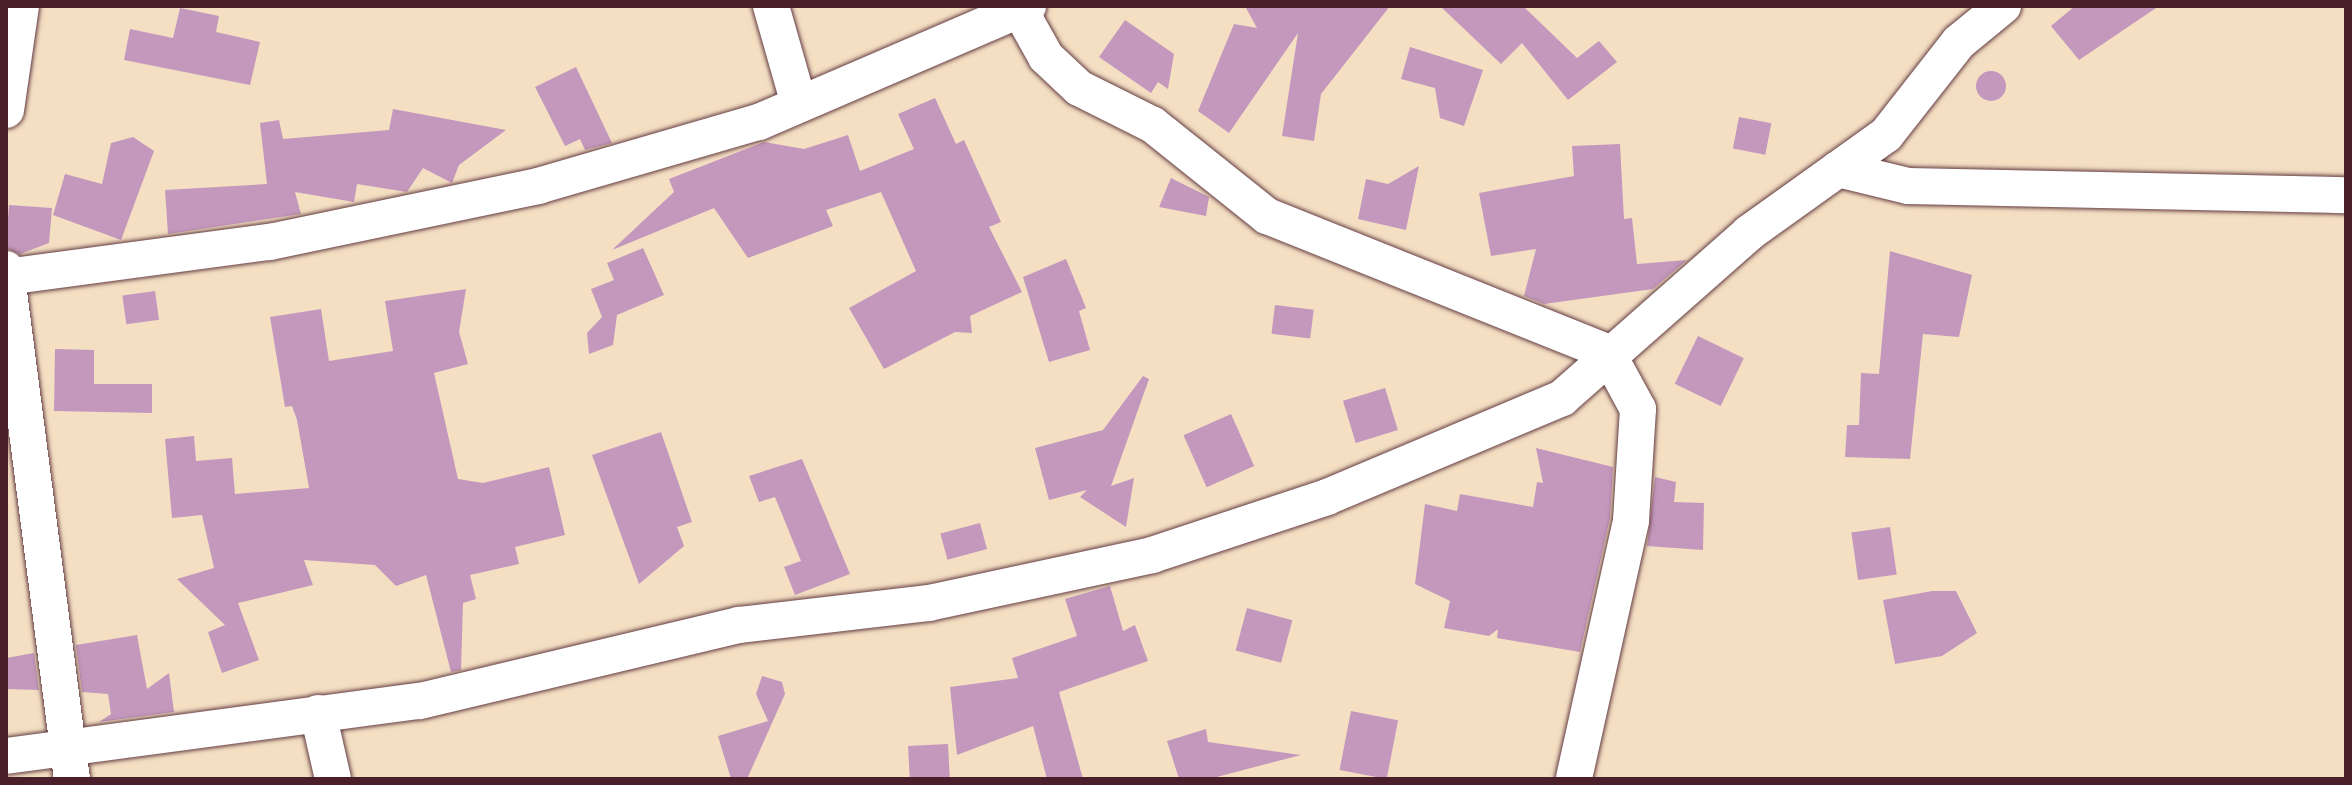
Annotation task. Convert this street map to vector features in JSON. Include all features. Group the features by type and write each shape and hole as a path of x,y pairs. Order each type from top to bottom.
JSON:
{"street":[{"path":"6,110 21,6"},
{"path":"771,6 799,104"},
{"path":"6,756 70,766 318,713 420,701 739,625 929,603 1152,555 1327,497 1562,398 1607,352 1838,169 1886,135 1959,42 2003,6"},
{"path":"70,766 7,275 270,242 538,186 799,104 1025,10 1046,57 1079,88 1153,125 1267,216 1607,352 1638,409 1631,521 1574,779"},
{"path":"1838,169 1908,186 2346,195"},
{"path":"318,713 333,779"}],"building":[{"path":"1245,6 1390,6 1321,94 1314,141 1282,136 1298,33 1229,133 1198,111 1234,24 1257,28"},
{"path":"1440,6 1523,6 1577,58 1599,41 1617,62 1568,100 1522,43 1501,64"},
{"path":"2075,6 2159,6 2079,60 2051,26"},
{"path":"180,8 219,16 216,32 260,42 250,85 124,60 130,29 173,38"},
{"path":"1125,20 1174,54 1168,89 1158,82 1151,93 1099,57"},
{"path":"1410,47 1483,70 1464,126 1440,118 1435,88 1401,79"},
{"path":"576,67 612,143 585,150 580,139 565,146 535,87"},
{"path":"1991,71 1997,72 2005,80 2005,92 1997,100 1991,101 1985,100 1977,92 1976,86 1977,80 1985,72"},
{"path":"935,98 956,144 964,140 1001,222 989,227 1022,292 970,316 972,333 955,332 884,369 849,308 916,271 881,192 826,210 833,226 748,258 714,208 612,250 674,192 669,179 764,142 804,149 848,135 860,171 914,149 898,114"},
{"path":"393,109 506,130 459,165 452,183 423,168 407,192 357,184 354,202 295,192 301,214 168,234 165,190 267,184 260,123 279,120 283,139 389,130"},
{"path":"1739,117 1771,123 1765,155 1733,148"},
{"path":"133,137 154,151 121,240 53,215 65,174 102,184 111,143"},
{"path":"1620,144 1624,219 1632,218 1637,264 1687,260 1653,289 1544,304 1524,296 1536,249 1491,256 1479,193 1574,176 1572,146"},
{"path":"1419,166 1406,230 1358,219 1366,179 1388,184"},
{"path":"1171,178 1209,197 1206,216 1159,207"},
{"path":"9,205 52,208 49,243 20,254 6,248"},
{"path":"643,248 664,295 617,315 613,345 589,354 587,333 602,317 591,289 614,280 607,263"},
{"path":"1890,251 1972,275 1959,337 1923,334 1910,459 1845,457 1847,425 1859,425 1861,373 1879,374"},
{"path":"1066,259 1086,308 1079,311 1090,350 1049,362 1023,277"},
{"path":"466,289 459,332 468,364 434,373 458,479 483,483 549,467 565,535 515,547 519,564 470,575 476,599 463,603 461,670 451,672 426,575 396,586 375,565 304,560 313,585 238,603 259,660 222,673 208,632 225,625 177,579 214,568 202,515 172,518 165,439 194,436 196,461 232,458 235,494 309,488 297,420 292,406 285,407 270,317 321,309 329,361 393,351 385,301"},
{"path":"155,291 159,320 126,324 122,296"},
{"path":"1275,305 1314,310 1310,339 1271,334"},
{"path":"1698,336 1744,358 1721,406 1675,384"},
{"path":"55,349 94,350 94,384 152,384 152,413 54,411"},
{"path":"1143,376 1149,379 1111,486 1134,478 1126,527 1080,497 1087,490 1049,500 1035,448 1103,430"},
{"path":"1385,388 1398,430 1356,443 1343,401"},
{"path":"1231,414 1254,466 1207,487 1183,435"},
{"path":"661,432 692,522 677,527 684,546 639,584 592,455"},
{"path":"1536,448 1613,467 1610,518 1580,652 1497,638 1498,629 1489,636 1444,628 1450,601 1415,584 1425,504 1457,511 1460,494 1533,507 1537,482 1543,483"},
{"path":"802,459 850,574 795,595 784,567 801,561 775,497 759,502 749,476"},
{"path":"1655,477 1676,482 1674,502 1704,503 1703,550 1647,546"},
{"path":"980,523 987,549 947,560 940,534"},
{"path":"1890,527 1897,575 1858,580 1851,532"},
{"path":"1110,586 1123,631 1135,625 1148,661 1059,692 1083,779 1047,779 1033,726 957,755 950,687 1018,678 1012,658 1077,636 1065,599"},
{"path":"1932,591 1956,591 1977,633 1942,656 1895,664 1883,600"},
{"path":"1247,608 1292,620 1281,663 1236,651"},
{"path":"137,635 147,689 169,673 174,712 99,722 111,714 108,694 82,692 76,645"},
{"path":"34,653 39,690 6,689 6,658"},
{"path":"762,676 782,682 785,694 747,779 731,779 718,736 768,721 756,694"},
{"path":"1351,711 1398,720 1387,779 1340,770"},
{"path":"1206,729 1208,742 1301,755 1209,779 1179,779 1167,741"},
{"path":"948,744 950,779 910,779 908,746"}]}
